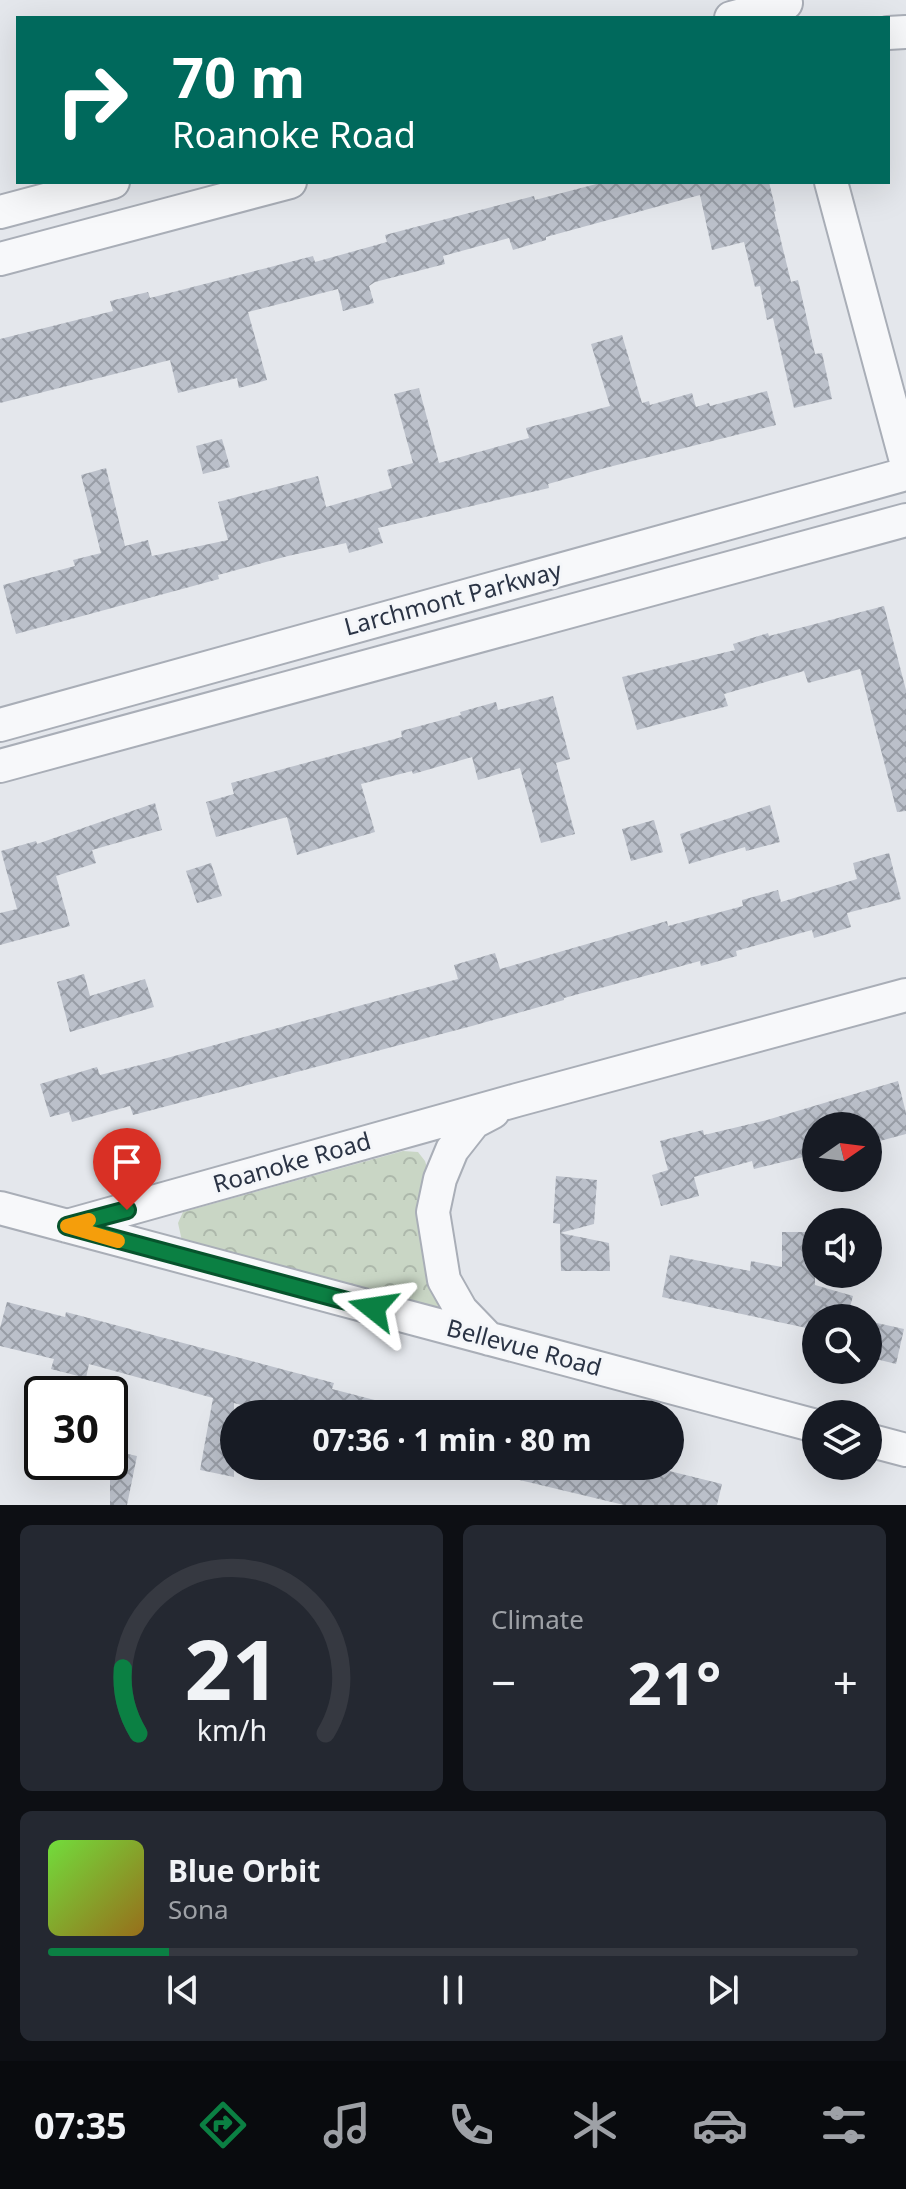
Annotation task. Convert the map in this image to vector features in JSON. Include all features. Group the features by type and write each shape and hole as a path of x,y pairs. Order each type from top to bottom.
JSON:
{"street":[{"path":"741,16 787,7"},
{"path":"0,212 105,184"},
{"path":"0,259 282,184"},
{"path":"832,184 906,461"},
{"name":"Larchmont Parkway","path":"0,725 906,474"},
{"name":"Larchmont Parkway","path":"0,766 906,520"},
{"name":"Roanoke Road","path":"67,1226 906,995"},
{"name":"Roanoke Road","path":"489,1339 461,1310 444,1280 433,1212 440,1179 452,1150 474,1122 517,1100"},
{"name":"Bellevue Road","path":"0,1208 802,1422"},
{"path":"882,1444 906,1450"}],"green space":[{"path":"403,1151 418,1152 429,1174 421,1212 421,1248 441,1315 182,1241 178,1223 183,1212"}],"building":[{"path":"596,184 769,184 791,282 798,280 815,354 822,353 832,399 794,408 773,318 767,320 760,286 755,287 744,242 712,250 700,195 546,237 546,240 513,250 509,238 443,256 445,264 369,286 374,303 343,311 338,289 248,312 267,380 239,388 237,378 178,393 170,360 0,403 0,339 113,311 110,301 148,292 150,298 313,256 315,262 387,242 385,235 534,196 535,200"},
{"path":"622,335 642,403 649,401 650,405 692,393 696,407 709,403 710,406 767,391 776,425 605,468 548,484 549,488 378,528 383,543 349,553 346,543 288,556 218,575 219,579 16,634 3,585 75,566 73,560 101,553 81,475 106,468 125,546 148,540 152,556 228,540 218,502 318,476 326,507 392,488 387,470 413,463 394,394 419,388 439,463 529,438 526,428 610,406 591,344"},
{"path":"222,439 230,467 203,474 196,446"},
{"path":"884,606 906,690 906,811 897,812 860,669 808,683 804,671 724,694 728,706 637,730 622,677 735,650 733,644 768,633 769,636"},
{"path":"553,696 570,759 556,763 575,834 541,843 520,768 478,780 472,757 413,774 412,771 361,784 375,832 297,855 287,817 216,837 206,802 234,794 231,783 402,737 401,731 496,702 498,710"},
{"path":"155,803 162,830 92,850 96,863 56,876 70,926 0,945 0,913 17,909 1,851 36,841 37,844"},
{"path":"770,805 780,842 746,851 745,847 689,864 680,834"},
{"path":"654,820 663,852 631,861 622,829"},
{"path":"889,853 901,899 847,913 851,927 814,938 812,930 736,951 737,956 701,966 700,961 472,1026 133,1115 130,1106 72,1122 69,1112 50,1117 40,1084 97,1067 100,1075 156,1061 458,979 454,965 495,953 500,969 667,921 668,926 743,906 742,900 778,890 781,902 857,879 853,863"},
{"path":"211,863 222,896 197,903 186,871"},
{"path":"84,974 90,996 145,979 154,1007 70,1032 57,982"},
{"path":"898,1081 906,1113 906,1134 882,1140 882,1112 802,1112 802,1157 754,1169 752,1161 694,1177 699,1196 661,1206 652,1175 668,1170 660,1141 703,1130 704,1135 767,1120"},
{"path":"556,1176 597,1180 594,1224 560,1233 560,1224 553,1223"},
{"path":"782,1232 802,1232 802,1288 825,1288 853,1296 851,1304 802,1304 802,1327 662,1297 670,1255 750,1271 751,1261 782,1267"},
{"path":"560,1233 609,1243 610,1271 561,1271"},
{"path":"7,1302 65,1317 66,1312 334,1383 332,1389 375,1400 220,1400 220,1474 200,1470 213,1398 89,1364 86,1376 51,1369 54,1359 0,1346 0,1328"},
{"path":"882,1324 904,1329 896,1364 882,1360"},
{"path":"128,1454 137,1456 127,1505 110,1505 110,1480 128,1480"},
{"path":"684,1475 722,1484 717,1505 624,1505 520,1480 684,1480"}],"slow traffic":[{"path":"89,1220 67,1226 118,1241"}],"route":[{"path":"127,1210 67,1226 373,1308"}]}
